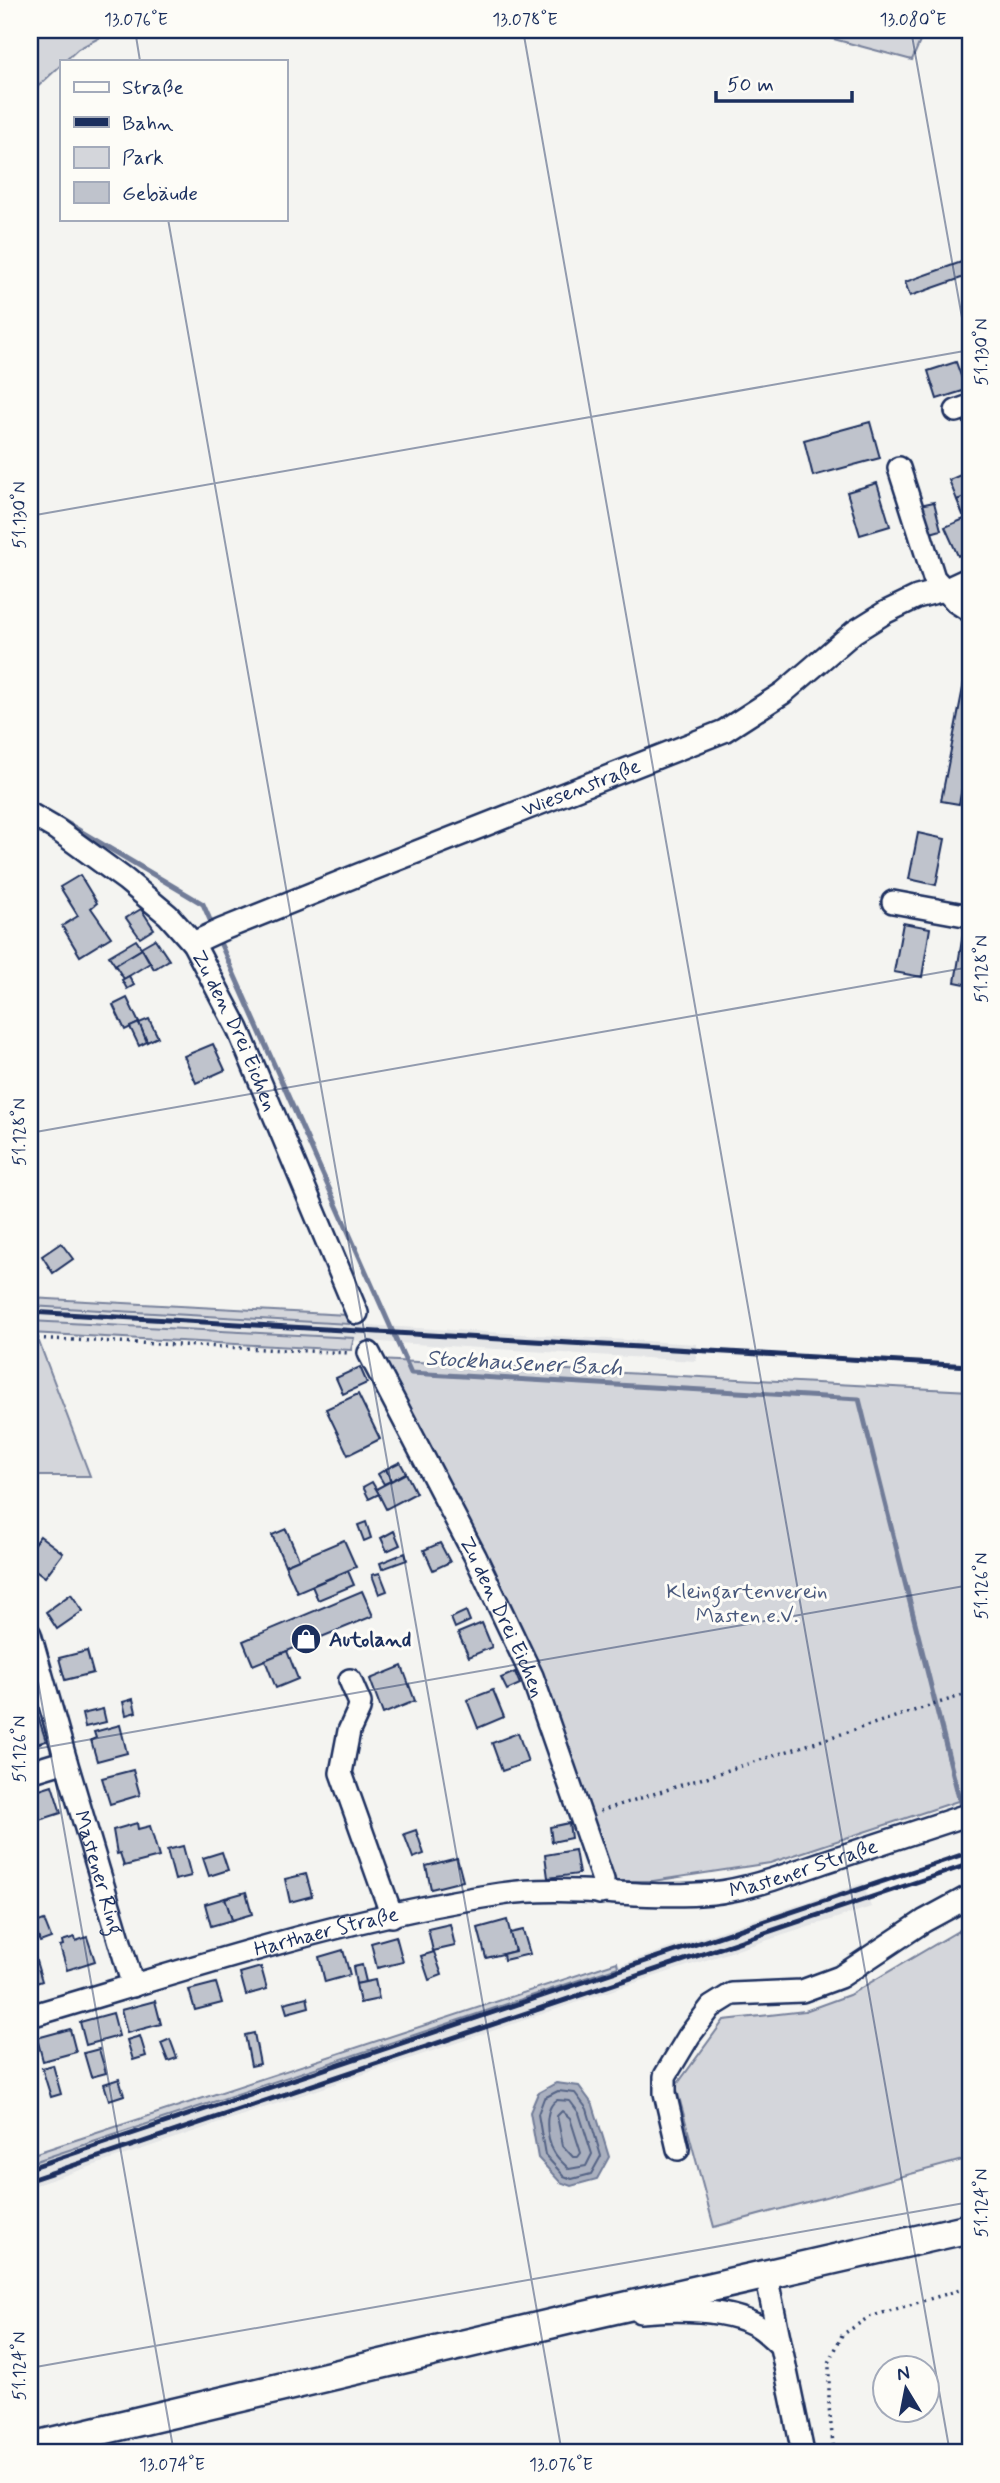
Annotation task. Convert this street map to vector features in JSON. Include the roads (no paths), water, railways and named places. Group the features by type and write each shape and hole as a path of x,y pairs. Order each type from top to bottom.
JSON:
{"main road":[{"path":"30,2447 970,2228"}],"street":[{"path":"899,468 934,578 970,611"},
{"name":"Wiesenstraße","path":"207,937 724,731 783,693 855,632 886,612 916,597 944,590 970,578"},
{"name":"Zu den Drei Eichen","path":"30,814 56,829 126,880 168,915 207,937 238,1029 357,1313"},
{"path":"892,902 970,916"},
{"name":"Zu den Drei Eichen","path":"369,1353 475,1556 532,1676 603,1880 600,1893"},
{"name":"Mastener Ring","path":"30,1634 133,1986"},
{"path":"350,1680 360,1703 349,1731 341,1773 392,1916"},
{"path":"30,1772 66,1761"},
{"name":"Mastener Straße","path":"629,1895 666,1896 715,1892 773,1879 970,1814"},
{"name":"Harthaer Straße","path":"30,2016 253,1949 392,1916 502,1894 565,1890 629,1895"},
{"path":"678,2149 665,2093 665,2076 710,2007 732,1994 802,1991 841,1977 924,1921 970,1896"},
{"path":"766,2275 803,2453"},
{"path":"588,2315 644,2311 713,2313 755,2324 779,2344"}],"water":[{"path":"556,2083 579,2086 593,2105 609,2157 597,2179 571,2186 560,2182 538,2158 530,2112 538,2093"}],"waterway":[{"name":"Stockhausener Bach","path":"30,802 45,811"},
{"name":"Stockhausener Bach","path":"60,819 203,904 214,929"},
{"name":"Stockhausener Bach","path":"218,938 411,1373 859,1399 962,1810"},
{"name":"Stockhausener Bach","path":"965,1819 970,1833"}],"railway":[{"path":"30,1312 970,1366"},
{"path":"30,2168 970,1852"},
{"path":"30,2180 970,1864"}],"place":[{"name":"Autoland","path":"306,1639"}],"park label":[{"name":"Kleingartenverein Masten e.V.","path":"747,1603"}]}
